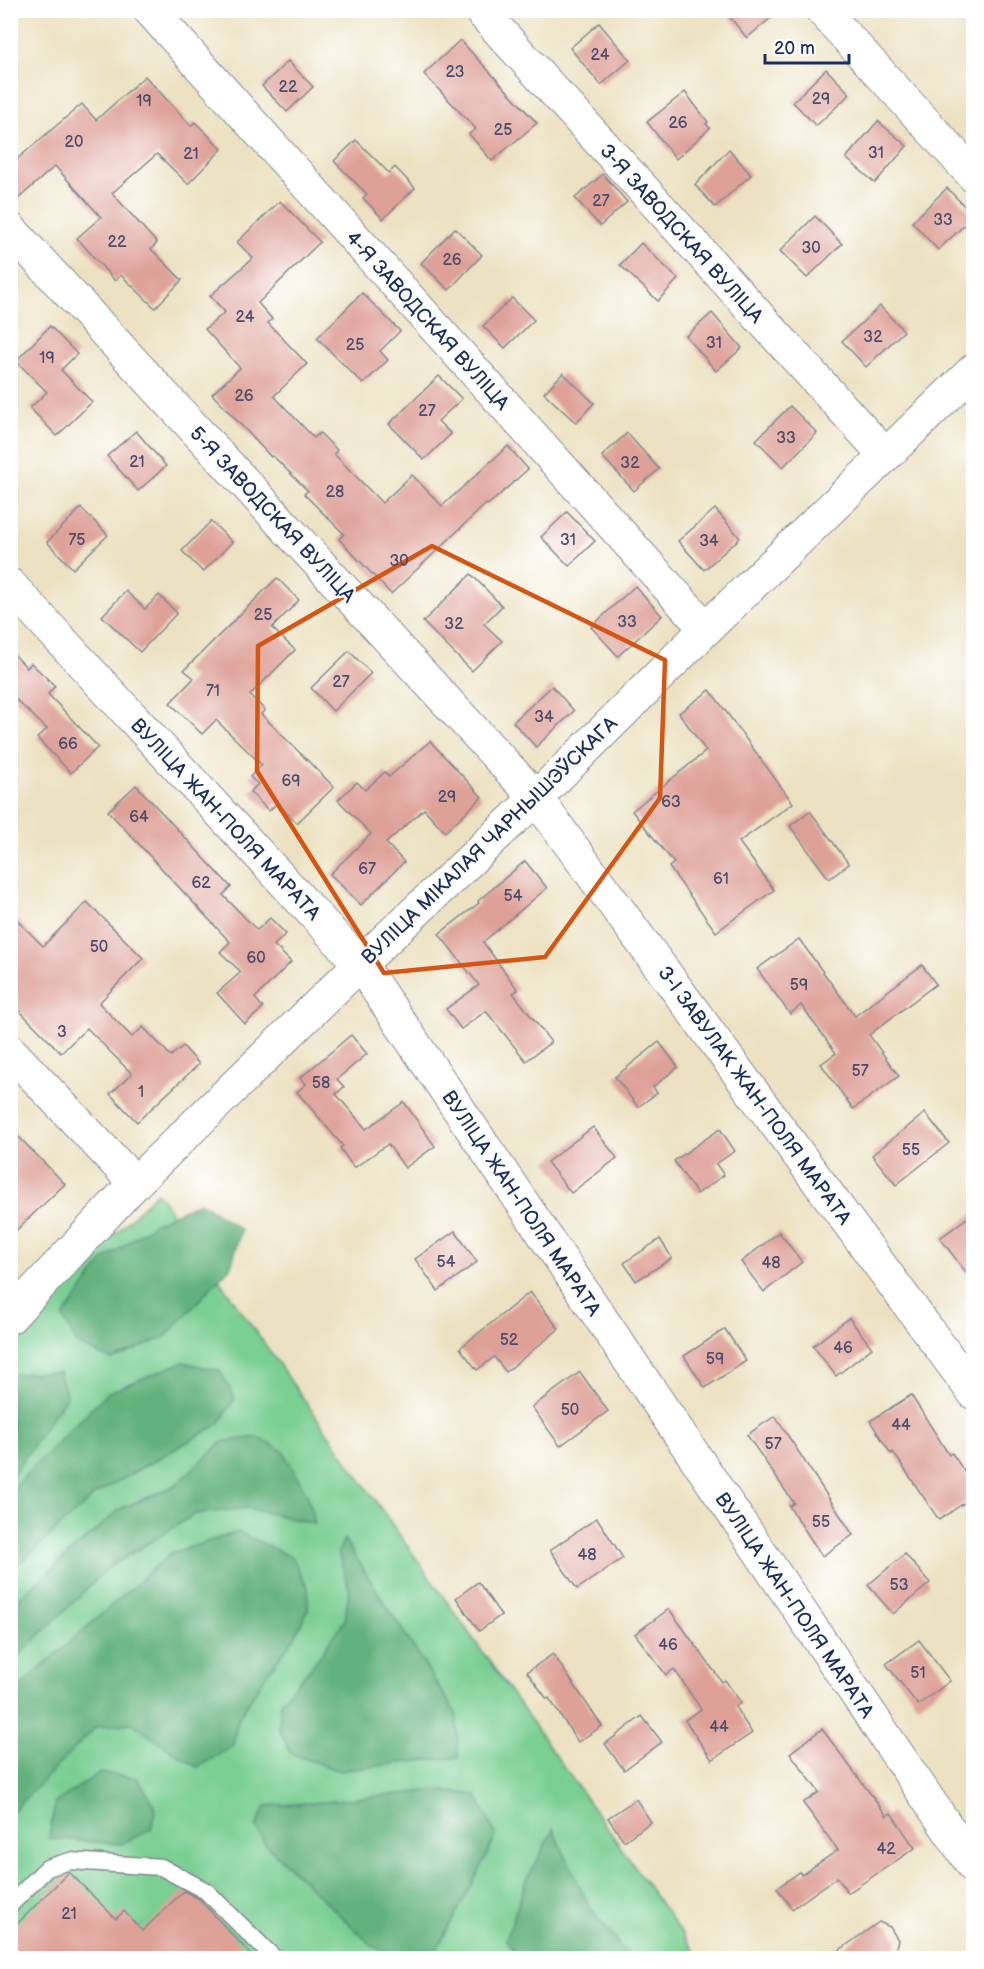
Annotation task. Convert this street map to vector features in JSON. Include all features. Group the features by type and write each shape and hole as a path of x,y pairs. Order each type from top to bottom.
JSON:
{"street":[{"name":"4-Я ЗАВОДСКАЯ ВУЛІЦА","path":"150,10 706,629"},
{"name":"3-Я ЗАВОДСКАЯ ВУЛІЦА","path":"480,10 885,454"},
{"path":"822,10 974,176"},
{"name":"5-Я ЗАВОДСКАЯ ВУЛІЦА","path":"10,230 536,798"},
{"name":"ВУЛІЦА МІКАЛАЯ ЧАРНЫШЭЎСКАГА","path":"10,1317 135,1183 360,964 536,798 885,454 974,370"},
{"name":"ВУЛІЦА ЖАН-ПОЛЯ МАРАТА","path":"10,585 360,964 974,1867"},
{"name":"3-І ЗАВУЛАК ЖАН-ПОЛЯ МАРАТА","path":"536,798 974,1394"},
{"path":"10,1051 135,1183"}],"lane":[{"path":"10,1905 47,1868 70,1861 161,1867 206,1891 274,1959"}],"highlighted area":[{"path":"432,546 665,660 660,798 545,957 384,973 257,771 258,646"}],"green space":[{"path":"157,1192 699,1958 11,1958 11,1340"},
{"path":"200,1202 241,1230 231,1266 165,1337 112,1360 77,1344 63,1317 103,1261 155,1223"},
{"path":"183,1362 220,1371 235,1398 219,1424 96,1494 11,1571 11,1490 107,1393"},
{"path":"59,1372 67,1396 11,1477 11,1374"},
{"path":"258,1437 283,1451 307,1494 315,1524 247,1508 195,1514 108,1568 11,1663 11,1605 120,1509 174,1486 222,1442"},
{"path":"238,1532 292,1557 308,1588 308,1610 294,1638 239,1717 232,1747 197,1767 132,1723 96,1727 11,1813 11,1699 27,1680 171,1553"},
{"path":"344,1539 457,1715 458,1758 339,1771 290,1753 279,1728 281,1701 313,1665 345,1620 349,1588 338,1552"},
{"path":"99,1773 137,1778 156,1807 151,1829 121,1844 49,1838 55,1803"},
{"path":"435,1790 477,1795 496,1836 432,1958 396,1958 371,1945 264,1843 256,1826 266,1806"},
{"path":"553,1829 589,1906 629,1958 518,1958 506,1940 525,1884"}],"building":[{"path":"724,10 780,10 747,38"},
{"path":"599,23 630,60 601,85 570,48"},
{"path":"460,40 537,123 492,161 469,134 476,129 424,74"},
{"path":"288,61 313,87 287,112 262,86"},
{"path":"826,69 850,94 816,126 793,102"},
{"path":"145,76 191,126 195,122 222,149 188,184 157,154 112,193 157,243 151,249 182,280 155,308 121,275 115,281 77,238 101,217 55,166 10,206 10,165 82,104 96,120"},
{"path":"685,92 710,128 676,159 647,122"},
{"path":"878,121 907,146 875,183 846,158"},
{"path":"356,140 389,173 395,167 415,188 383,219 363,198 367,194 334,161"},
{"path":"729,149 751,175 715,207 695,185"},
{"path":"603,174 627,202 600,226 575,198"},
{"path":"947,188 974,216 938,250 912,222"},
{"path":"280,201 320,242 258,303 272,319 268,323 307,364 274,396 314,438 320,433 337,450 334,454 382,503 412,475 442,506 508,446 528,469 495,499 486,504 391,594 339,539 344,534 304,494 308,491 273,456 271,457 212,394 240,368 205,329 225,312 210,296 253,258 237,242"},
{"path":"815,216 842,244 807,278 780,251"},
{"path":"455,228 482,255 449,290 421,263"},
{"path":"641,243 678,279 658,301 620,265"},
{"path":"362,293 400,331 380,351 388,360 363,384 317,338"},
{"path":"512,298 534,320 505,348 483,326"},
{"path":"880,306 904,331 866,367 842,341"},
{"path":"712,313 742,348 716,371 686,336"},
{"path":"50,326 77,354 61,370 92,402 57,436 30,408 47,392 16,361"},
{"path":"563,373 594,403 576,423 544,393"},
{"path":"439,376 462,399 438,421 451,434 424,460 389,424"},
{"path":"790,406 817,433 783,467 756,440"},
{"path":"136,431 166,466 138,491 107,456"},
{"path":"627,433 659,469 634,491 602,456"},
{"path":"81,508 108,535 73,569 47,542"},
{"path":"715,509 740,538 704,570 678,541"},
{"path":"567,512 595,541 569,566 541,537"},
{"path":"211,521 232,542 203,572 182,551"},
{"path":"471,574 502,606 484,624 502,641 472,671 423,622"},
{"path":"277,578 299,600 272,628 295,650 250,695 265,710 261,714 334,787 297,823 277,803 269,811 250,792 258,784 250,777 262,765 216,720 202,734 170,703 194,678 184,670"},
{"path":"635,586 662,616 618,656 591,627"},
{"path":"126,591 145,609 159,595 177,613 140,652 102,616"},
{"path":"10,650 27,668 31,663 55,686 48,694 98,747 71,773 37,738 47,729 10,694"},
{"path":"349,651 371,673 333,711 311,688"},
{"path":"552,686 574,711 536,747 513,722"},
{"path":"710,690 793,803 739,842 774,890 716,932 669,867 674,863 632,811 706,751 679,713"},
{"path":"430,741 482,797 445,832 424,809 386,843 404,862 361,905 330,874 371,834 338,800 357,782 365,790 385,772 389,777"},
{"path":"136,785 231,887 223,895 257,930 270,918 286,934 274,945 291,962 255,998 263,1008 245,1024 217,993 241,972 220,952 230,942 108,811"},
{"path":"810,811 849,864 829,879 790,826"},
{"path":"525,861 547,888 483,942 518,990 513,993 551,1042 526,1061 486,1011 461,1029 446,1009 479,985 439,934 479,903 478,901"},
{"path":"87,902 143,958 99,1003 132,1037 143,1027 171,1056 183,1046 199,1064 137,1122 110,1094 132,1074 87,1028 61,1053 10,1001 10,913 43,946"},
{"path":"799,939 855,1016 922,965 936,984 869,1035 899,1076 853,1109 821,1064 836,1053 801,1005 790,1014 757,969"},
{"path":"351,1035 367,1054 337,1079 344,1087 336,1094 366,1129 404,1102 435,1146 405,1168 388,1144 354,1168 340,1148 343,1146 297,1092 306,1084 300,1078"},
{"path":"659,1042 678,1067 653,1087 657,1093 638,1107 615,1077"},
{"path":"925,1113 949,1143 896,1185 872,1155"},
{"path":"593,1127 617,1158 571,1193 547,1162"},
{"path":"10,1128 65,1184 10,1236"},
{"path":"720,1129 735,1151 716,1164 724,1175 697,1194 674,1161"},
{"path":"974,1213 974,1283 940,1238"},
{"path":"455,1231 477,1262 438,1291 415,1259"},
{"path":"779,1232 802,1262 764,1292 741,1262"},
{"path":"660,1239 672,1258 636,1281 624,1263"},
{"path":"530,1292 559,1329 506,1372 494,1357 477,1370 460,1348"},
{"path":"849,1318 872,1348 836,1376 813,1346"},
{"path":"725,1329 746,1361 705,1388 684,1356"},
{"path":"580,1372 608,1411 560,1446 532,1407"},
{"path":"911,1395 949,1455 952,1453 974,1486 974,1496 939,1520 870,1421"},
{"path":"775,1416 853,1535 822,1556 789,1506 794,1503 747,1435"},
{"path":"597,1518 623,1558 577,1589 550,1550"},
{"path":"905,1554 930,1583 893,1614 868,1585"},
{"path":"478,1582 501,1615 479,1631 456,1598"},
{"path":"669,1609 722,1682 725,1680 741,1703 735,1707 752,1733 712,1760 685,1720 701,1709 674,1669 666,1675 635,1634"},
{"path":"919,1640 950,1681 918,1705 886,1664"},
{"path":"553,1654 602,1726 578,1742 549,1698 547,1699 527,1672"},
{"path":"642,1716 662,1742 624,1770 605,1744"},
{"path":"822,1729 887,1816 891,1813 915,1848 848,1893 837,1877 792,1909 777,1888 838,1850 803,1803 819,1792 790,1753"},
{"path":"636,1799 651,1822 624,1841 608,1818"},
{"path":"69,1872 116,1919 124,1911 142,1931 184,1891 199,1899 255,1959 10,1959 10,1931"},
{"path":"879,1922 890,1927 898,1940 893,1959 827,1959"}]}
